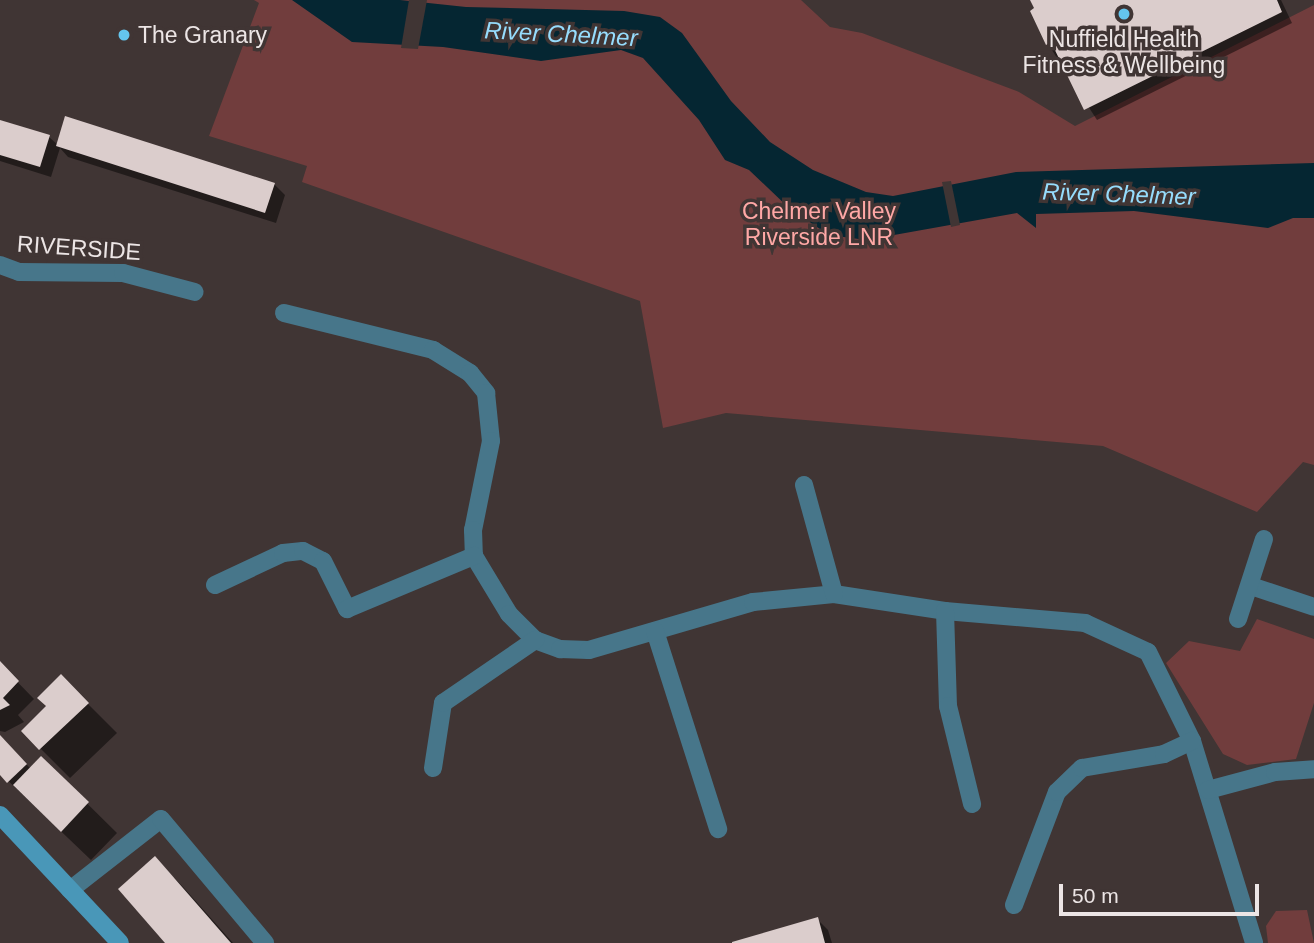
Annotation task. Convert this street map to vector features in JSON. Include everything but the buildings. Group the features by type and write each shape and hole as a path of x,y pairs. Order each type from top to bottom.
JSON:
{"main road":[{"path":"0,815 120,943"}],"street":[{"name":"RIVERSIDE","path":"0,265 19,272 123,273 195,292"},
{"path":"284,313 433,350 453,359 486,393 491,441 473,530 474,556 509,614 535,640 560,649 589,650 753,602 834,594 945,611 1085,622 1148,652 1192,741 1254,943"},
{"path":"804,485 834,594"},
{"path":"1238,619 1251,586 1264,539"},
{"path":"215,585 283,553 303,551 323,561 347,610 474,556"},
{"path":"1251,586 1314,607"},
{"path":"945,611 948,706 972,804"},
{"path":"655,631 718,829"},
{"path":"433,768 443,704 535,640"},
{"path":"1014,905 1056,792 1082,768 1164,754 1192,741"},
{"path":"1208,790 1275,772 1314,769"},
{"path":"70,890 161,819 265,943"}],"green space":[{"name":"Chelmer Valley Riverside LNR","path":"254,0 801,0 830,27 862,33 1019,92 1075,126 1314,5 1314,465 1303,462 1257,512 1103,446 726,413 663,428 640,301 302,182 307,166 209,136 259,3"},
{"path":"1257,619 1314,639 1314,703 1296,759 1247,765 1223,754 1166,663 1189,641 1240,651"},
{"path":"1307,910 1314,943 1268,943 1266,926 1276,911"}],"water":[{"name":"River Chelmer","path":"292,0 400,0 466,7 624,11 660,17 682,33 731,101 770,142 813,170 866,192 893,196 1016,172 1314,163 1314,218 1293,218 1268,228 1134,211 1036,214 1036,228 1017,213 866,240 829,235 790,209 749,170 725,160 699,120 643,58 621,50 541,61 443,47 352,42"}],"pier":[{"path":"409,0 427,0 418,49 401,48"},
{"path":"951,181 960,225 951,227 942,182"}],"place":[{"name":"Nuffield Health Fitness & Wellbeing","path":"1124,14"},
{"name":"The Granary","path":"124,35"}]}
